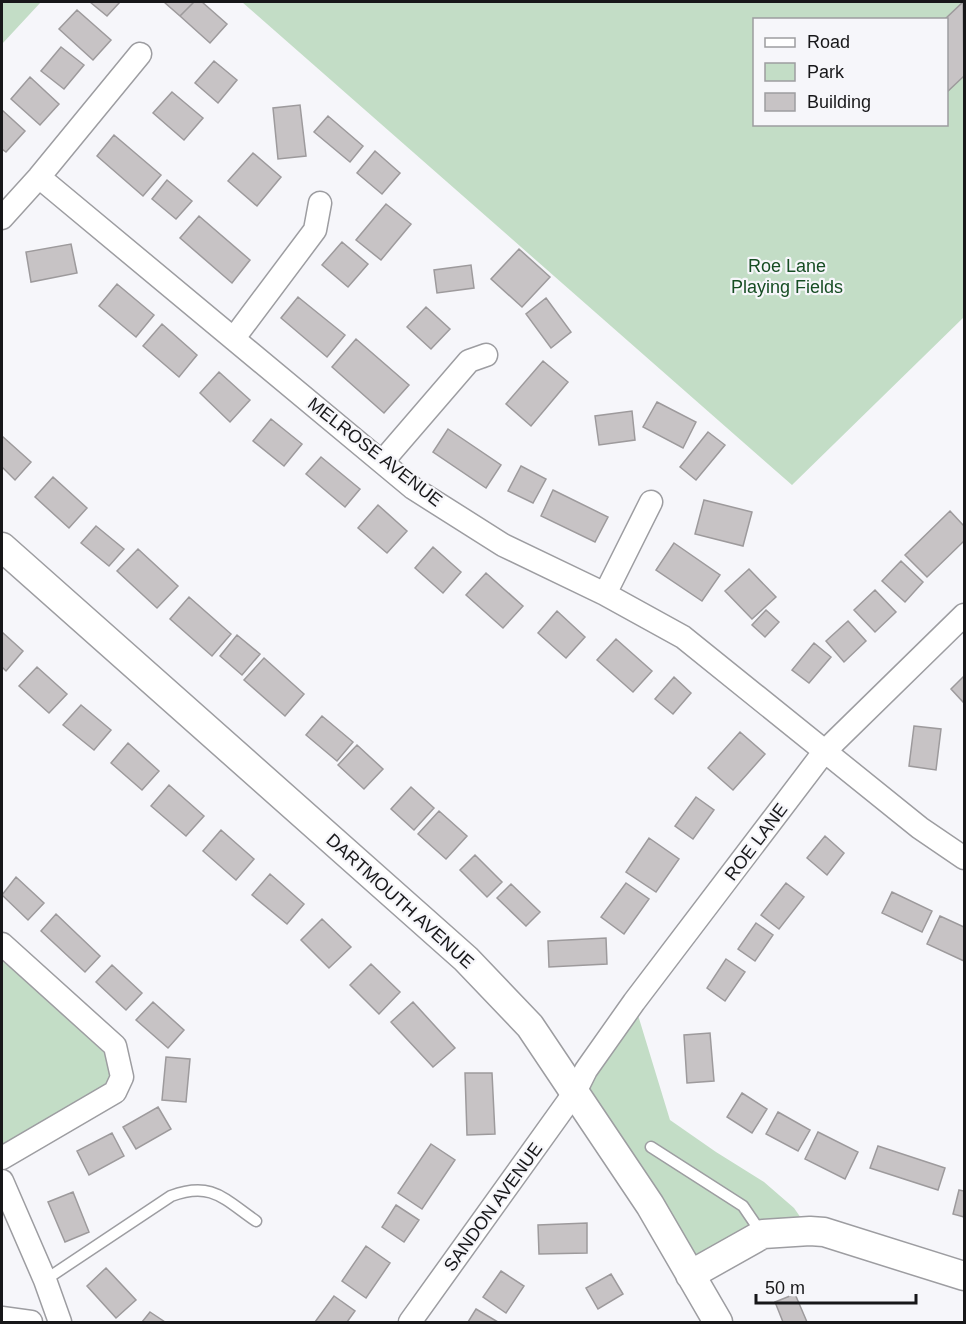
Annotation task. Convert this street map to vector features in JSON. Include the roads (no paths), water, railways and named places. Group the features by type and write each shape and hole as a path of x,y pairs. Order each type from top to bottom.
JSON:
{"street":[{"path":"2,218 39,177 140,54"},
{"name":"MELROSE AVENUE","path":"39,177 413,488 503,545 605,594 682,637 920,828 964,858"},
{"path":"234,338 315,230 320,204"},
{"path":"382,462 469,361 486,355"},
{"path":"605,594 651,501"},
{"name":"DARTMOUTH AVENUE","path":"2,547 466,958 530,1026 650,1205 718,1323"},
{"name":"ROE LANE","path":"576,1092 586,1070 634,1002 824,752 964,615"},
{"path":"2,944 115,1046 122,1077 115,1092 2,1158"},
{"name":"SANDON AVENUE","path":"410,1323 576,1092"},
{"path":"2,1181 45,1280 60,1323"},
{"path":"690,1275 763,1234 824,1232 964,1276"},
{"path":"2,1318 31,1323"}],"lane":[{"path":"651,1147 743,1206 763,1234"},
{"path":"45,1280 171,1196 187,1190 212,1191 256,1221"}],"park label":[{"name":"Roe Lane Playing Fields","path":"787,276"}]}
